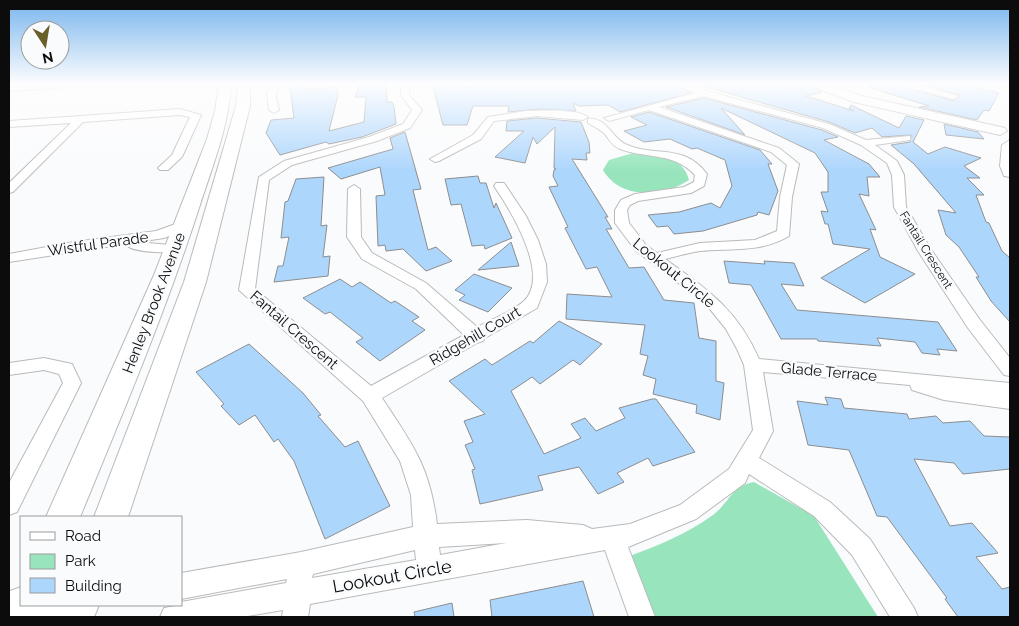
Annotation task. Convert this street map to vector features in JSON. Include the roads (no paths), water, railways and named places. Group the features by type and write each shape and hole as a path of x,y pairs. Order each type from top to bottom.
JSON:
{"main road":[{"name":"Henley Brook Avenue","path":"63,516 128,370 184,225 222,112"},
{"name":"Henley Brook Avenue","path":"111,516 195,282 240,112"},
{"path":"922,112 1007,130"},
{"path":"928,112 1007,130"},
{"path":"1007,130 1008,166 1010,172"}],"street":[{"path":"9,124 177,112"},
{"path":"164,168 177,157 196,115 181,112"},
{"name":"Fantail Crescent","path":"416,112 407,126 373,139 288,163 263,179 247,290 370,396 410,458 422,495 428,570"},
{"path":"435,159 478,136 490,119 510,115 564,114 604,118 629,112"},
{"path":"654,258 699,248 775,240 784,233 786,198 793,164 775,150 664,112"},
{"name":"Fantail Crescent","path":"775,112 826,126 865,143 892,161 898,175 900,207 925,251 974,324 1010,370"},
{"name":"Lookout Circle","path":"173,617 296,606 428,570 534,550 630,535 688,512 737,476 763,431 753,365 733,326 711,300 654,258 630,236 622,223 621,210 625,203 635,198 687,190 700,184 701,174 695,166 680,157 663,152 623,147 614,141 604,118 586,117"},
{"path":"9,189 80,119"},
{"path":"865,143 906,138"},
{"path":"354,189 354,238 367,256 421,286 477,337"},
{"name":"Ridgehill Court","path":"370,396 477,337 531,304 538,289 540,276 539,261 510,190"},
{"name":"Wistful Parade","path":"9,258 74,246 153,236 184,225"},
{"name":"Wistful Parade","path":"40,253 146,246 175,249"},
{"path":"9,369 44,364 66,369 72,384 9,505"},
{"name":"Glade Terrace","path":"753,365 905,380 936,380 1010,390"},
{"name":"Glade Terrace","path":"905,380 944,394 1010,402"},
{"path":"746,461 822,509 861,547 905,617"},
{"name":"Lookout Circle","path":"182,586 301,564 426,536 527,531 613,538"},
{"path":"613,538 642,617"},
{"path":"296,606 301,564"},
{"path":"21,613 71,606"}]}
